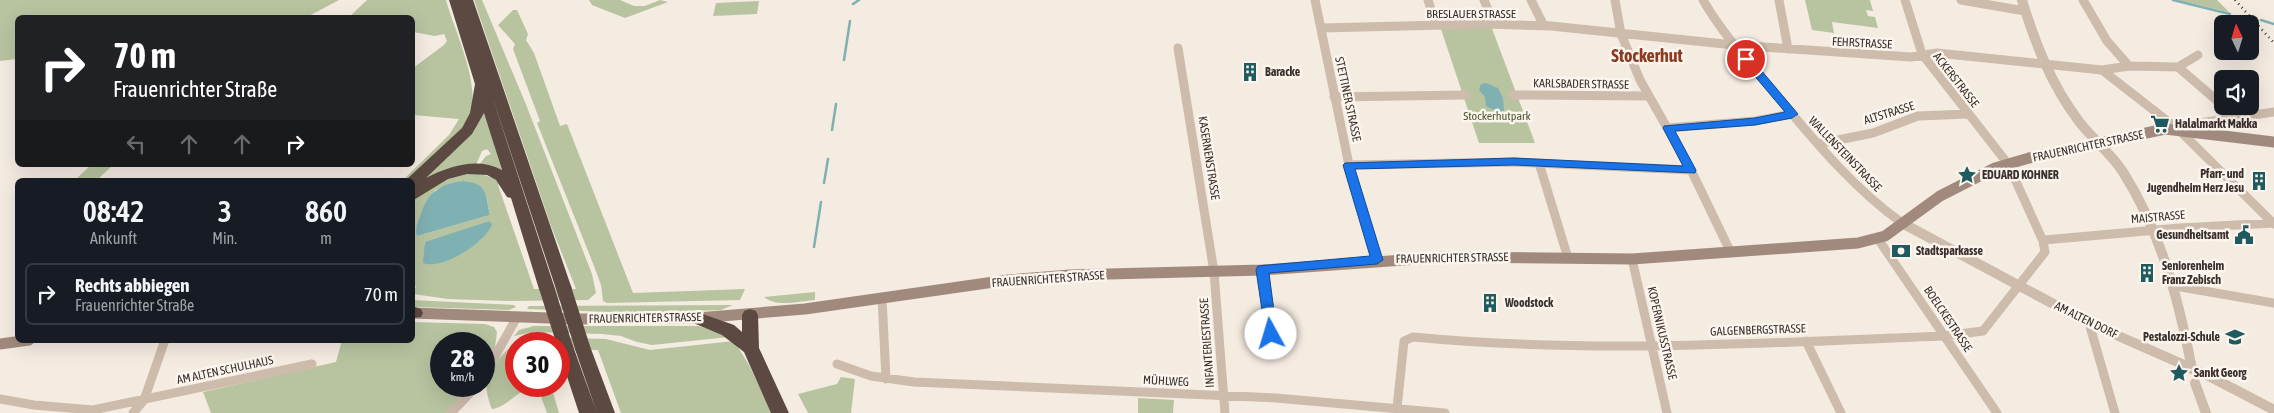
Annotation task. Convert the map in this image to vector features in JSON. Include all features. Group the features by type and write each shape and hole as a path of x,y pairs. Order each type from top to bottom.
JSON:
{"highway":[{"path":"455,0 547,289 606,413"},
{"path":"467,0 564,289 588,413"},
{"path":"415,180 462,137 471,125 478,107 481,82"},
{"path":"415,193 425,185 452,172 480,169 490,170 503,177 523,214"},
{"path":"750,315 751,348 780,413"},
{"path":"697,318 728,330 751,348"}],"main road":[{"name":"FRAUENRICHTER STRASSE","path":"415,313 517,317 697,318 750,315 1040,277 1262,270 1377,260 1469,256 1632,259 1731,254 1858,243 1878,239 1940,196 2008,164 2165,129 2274,142"},
{"path":"0,344 15,342"}],"street":[{"name":"STETTINER STRASSE","path":"1315,0 1349,165 1377,260"},
{"path":"1428,0 1436,25"},
{"path":"1484,0 1494,24"},
{"path":"1531,0 1544,26"},
{"path":"1615,0 1621,34 1648,96 1691,170 1731,254"},
{"name":"WALLENSTEINSTRASSE","path":"1703,0 1721,31 1818,144 1875,202 1902,223"},
{"path":"1779,0 1788,49"},
{"name":"ACKERSTRASSE","path":"1905,0 1922,54 2008,164"},
{"path":"1961,0 2025,11"},
{"path":"2022,0 2045,64 2064,100 2078,121 2109,152 2123,173 2154,230 2175,286 2192,368 2206,413"},
{"path":"2084,0 2108,41 2129,66"},
{"name":"BRESLAUER STRASSE","path":"1321,28 1494,24 1544,26 1621,34"},
{"name":"FEHRSTRASSE","path":"1621,34 1734,45 1911,57 1937,53 2102,70 2129,66 2178,67"},
{"name":"KASERNENSTRASSE","path":"1178,48 1214,272"},
{"path":"2198,55 2178,67 2214,98"},
{"path":"2102,70 2179,130 2274,224"},
{"path":"1334,97 1466,95"},
{"name":"KARLSBADER STRASSE","path":"1513,95 1648,96"},
{"path":"2179,130 2186,126 2274,112"},
{"path":"1668,128 1755,121 1792,114"},
{"name":"ALTSTRASSE","path":"1818,144 1872,132 1918,116 1968,114"},
{"path":"2233,115 2236,118"},
{"path":"1349,165 1494,162 1691,170"},
{"path":"1539,163 1568,258"},
{"path":"2008,164 2012,176 2044,240"},
{"name":"AM ALTEN DORF","path":"1902,223 2089,323 2192,368 2274,410"},
{"name":"MAISTRASSE","path":"2044,240 2154,230 2274,224"},
{"name":"BOELCKESTRASSE","path":"1878,239 1997,413"},
{"name":"GALGENBERGSTRASSE","path":"1398,408 1404,341 1413,336 1478,344 1652,347 1944,336 1983,331 2045,252 2044,240"},
{"name":"KOPERNIKUSSTRASSE","path":"1632,259 1665,396 1667,413"},
{"path":"1262,270 1272,347"},
{"name":"INFANTERIESTRASSE","path":"1214,272 1221,340 1222,396 1225,413"},
{"path":"2175,286 2274,303"},
{"path":"882,298 887,365 886,379"},
{"path":"495,356 517,317"},
{"path":"2089,323 2115,413"},
{"path":"1806,341 1841,413"},
{"path":"133,413 144,400 164,343"},
{"name":"AM ALTEN SCHULHAUS","path":"0,399 44,407 93,410 312,364"},
{"name":"MÜHLWEG","path":"837,364 886,379 1276,398 1445,413"},
{"path":"451,413 466,397"},
{"path":"93,410 108,413"}],"green space":[{"path":"0,0 339,0 311,15 15,15 15,59 0,61"},
{"path":"367,0 446,0 471,80 472,112 463,131 413,178 405,178 449,135 459,119 415,115 415,67 447,41 444,34 435,36 415,32 415,15 351,15"},
{"path":"474,0 482,0 525,102 592,274 596,293 588,300 508,301 448,299 415,294 415,197 439,180 454,175 470,173 487,176 500,183 498,185 534,289 576,289 551,226","holes":["463,181 471,182 481,187 484,191 490,215 417,236 435,190","489,221 481,240 453,258 424,243"]},
{"path":"589,0 620,0 634,6 645,6 660,0 668,2 625,18 592,5"},
{"path":"1805,0 1870,0 1873,11 1866,10 1868,16 1875,17 1878,28 1832,22 1834,33 1812,30"},
{"path":"2177,0 2217,0 2229,12"},
{"path":"759,1 757,14 713,16 716,3"},
{"path":"513,10 517,10 528,34 526,40 534,53 560,126 567,124 633,293 745,289 740,300 607,303 603,301 601,285 594,266 537,123 540,121 513,49 515,44 498,25"},
{"name":"Stockerhutpark","path":"1440,26 1491,26 1535,143 1479,143"},
{"path":"481,109 485,113 503,175 479,165 486,156 491,154 487,149 482,151 476,165 415,185"},
{"path":"89,167 111,167 99,178 77,178"},
{"path":"815,292 815,300 795,302 775,302 764,297"},
{"path":"415,300 514,305 516,307 509,310 416,307"},
{"path":"733,305 721,310 636,313 527,309 529,306"},
{"path":"415,322 485,324 494,327 497,332 495,347 495,332 430,332 430,397 460,397 446,413 211,413 203,392 336,362 341,343 415,343"},
{"path":"534,326 698,326 716,330 729,337 652,345 621,336 570,332 517,332"},
{"path":"570,338 606,339 650,350 734,341 749,365 772,413 621,413 598,350 570,349"},
{"path":"504,354 505,397 515,397 502,406 492,409 489,397 495,397 495,365"},
{"path":"841,377 855,379 851,413 808,413 798,394 837,384"},
{"path":"541,397 554,397 559,413 547,413"},
{"path":"1138,398 1174,400 1173,413 1138,413"}],"water":[{"path":"1486,83 1498,88 1503,98 1504,111 1496,111 1486,106 1485,97 1479,90 1481,84"},
{"path":"463,181 477,184 481,187 486,196 490,215 417,236 417,224 430,196 441,187"},
{"path":"489,221 492,224 482,239 462,253 441,263 423,263 425,242"}],"waterway":[{"path":"853,4 859,0"},
{"path":"2173,0 2230,14"},
{"path":"2261,20 2274,24"},
{"path":"844,60 850,21"},
{"path":"832,130 836,104"},
{"path":"824,183 828,159"},
{"path":"814,247 821,202"}],"railway":[{"path":"2235,0 2274,43"}],"place":[{"name":"Baracke","path":"1250,72"},
{"name":"Halalmarkt Makka","path":"2160,124"},
{"name":"EDUARD KOHNER","path":"1967,175"},
{"name":"Pfarr- und Jugendheim Herz Jesu","path":"2259,181"},
{"name":"Gesundheitsamt","path":"2244,235"},
{"name":"Stadtsparkasse","path":"1901,251"},
{"name":"Seniorenheim Franz Zebisch","path":"2147,273"},
{"name":"Woodstock","path":"1490,303"},
{"name":"Pestalozzi-Schule","path":"2235,337"},
{"name":"Sankt Georg","path":"2179,373"}],"district":[{"name":"Stockerhut","path":"1647,55"}],"route":[{"path":"1271,334 1262,270 1377,260 1349,165 1514,162 1691,170 1668,128 1755,121 1792,114 1746,59"}]}
